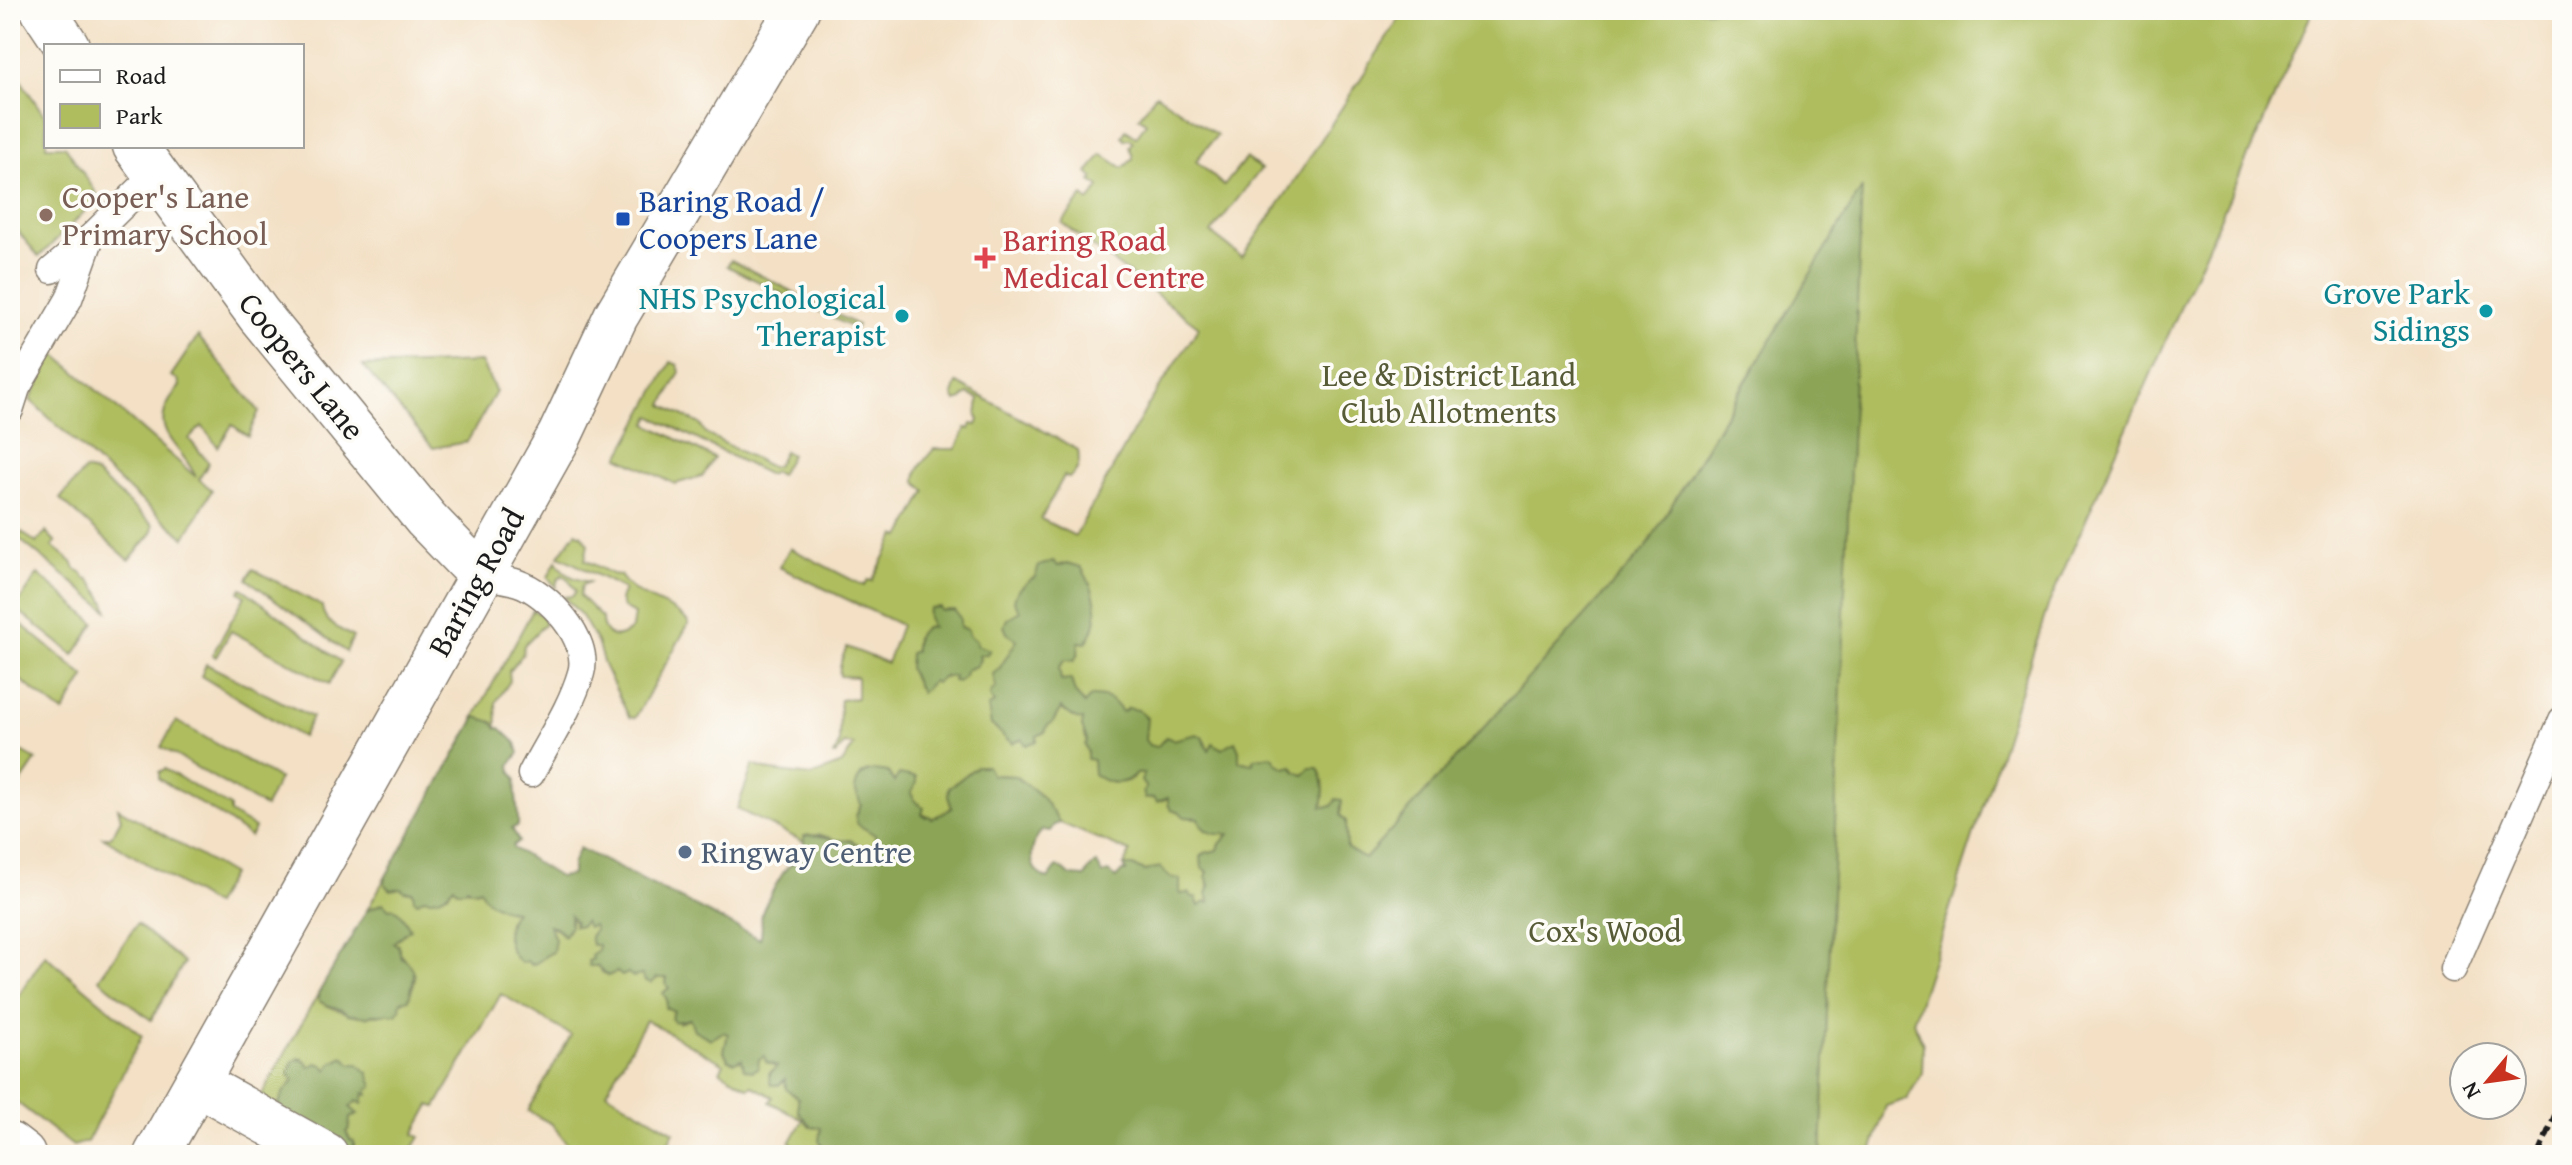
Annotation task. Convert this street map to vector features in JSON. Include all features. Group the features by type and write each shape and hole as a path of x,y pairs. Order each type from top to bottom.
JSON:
{"main road":[{"path":"43,10 66,44"},
{"name":"Baring Road","path":"156,1155 560,435 616,316 797,10"},
{"name":"Coopers Lane","path":"144,161 259,315 426,519 481,576"},
{"path":"197,1083 326,1155"},
{"path":"10,1145 23,1155"}],"lane":[{"path":"52,270 91,237 144,161"},
{"path":"10,410 17,388 69,299 91,237"},
{"path":"481,576 519,583 531,590 568,623 578,638 582,670 531,774"},
{"path":"2453,969 2562,720"}],"green space":[{"name":"Lee & District Land Club Allotments","path":"1405,10 2313,10 2049,603 1913,1022 1923,1044 1922,1073 1907,1099 1886,1106 1870,1155 1821,1155 1861,199 1748,377 1646,548 1365,859 999,669 1022,739 1045,728 1060,707 1083,720 1088,750 1111,783 1131,780 1136,774 1144,773 1146,788 1154,798 1168,797 1185,817 1199,818 1231,833 1218,850 1205,853 1211,903 1198,907 1192,897 1180,894 1179,886 1160,867 1145,871 1124,866 1130,852 1060,823 1042,797 1015,776 992,775 977,766 949,788 952,808 932,819 922,814 923,808 911,793 916,777 895,783 887,772 868,771 861,774 861,805 856,816 875,835 871,848 819,834 804,842 737,809 753,765 771,771 811,776 842,764 854,745 844,744 834,755 839,744 840,700 857,698 857,677 840,676 844,654 847,647 887,663 901,625 779,567 790,548 864,586 868,580 872,581 896,535 901,537 926,491 916,482 922,464 934,449 956,449 966,428 977,425 979,399 968,394 956,401 953,395 957,383 1078,450 1077,469 1069,478 1064,476 1041,519 1075,536 1147,407 1199,327 1062,223 1083,196 1089,201 1100,187 1091,181 1094,178 1088,173 1102,154 1123,168 1133,159 1130,147 1133,142 1122,136 1126,130 1136,137 1146,123 1139,117 1156,94 1217,135 1196,161 1224,186 1246,158 1261,169 1211,233 1242,257","holes":["940,608 941,611 954,610 970,639 989,650 958,674 917,680 912,675 916,637 933,627 935,609"]},
{"name":"Cooper's Lane Primary School","path":"10,64 44,115 44,148 66,148 99,197 39,257 10,222"},
{"name":"Cox's Wood","path":"1862,188 1821,1155 829,1155 819,1150 822,1145 819,1141 821,1128 811,1127 798,1111 798,1098 786,1089 785,1079 779,1085 771,1085 770,1074 777,1066 766,1062 764,1056 759,1059 758,1068 751,1071 744,1069 742,1059 735,1062 729,1060 724,1052 728,1034 723,1032 711,1039 694,1030 690,1019 674,1022 671,1018 674,1011 666,1008 667,1000 663,993 669,988 667,978 657,978 652,983 645,981 642,975 633,977 628,973 622,976 617,972 608,976 597,966 589,966 588,961 593,959 591,956 598,951 598,945 592,945 590,936 595,930 593,925 588,927 584,921 581,926 574,926 575,922 570,916 570,926 564,936 556,927 549,925 555,939 553,952 531,965 527,961 521,963 509,945 507,931 515,911 494,905 480,889 470,890 467,887 457,890 454,886 441,897 423,898 418,902 414,900 413,892 401,888 391,890 385,884 386,876 476,717 493,722 516,743 519,753 510,765 516,779 518,820 518,826 512,828 519,842 513,848 559,877 572,875 572,864 579,848 760,939 763,909 785,870 804,856 804,836 850,840 870,848 875,843 875,835 857,824 856,816 861,805 855,789 862,775 876,770 888,772 894,782 899,774 916,777 911,793 924,808 922,814 932,819 952,808 949,788 977,766 987,766 992,775 1015,776 1042,797 1060,823 1050,831 1042,830 1035,843 1033,863 1041,875 1048,879 1057,867 1071,876 1085,877 1097,863 1102,874 1108,872 1116,878 1126,871 1124,866 1145,871 1160,867 1171,878 1180,879 1180,894 1189,893 1196,897 1199,906 1210,903 1207,894 1210,885 1206,877 1208,872 1202,868 1201,857 1218,850 1229,834 1210,832 1203,827 1199,818 1185,817 1171,810 1168,798 1157,802 1154,798 1145,799 1143,791 1146,788 1141,781 1144,773 1115,783 1094,774 1093,760 1087,759 1083,720 1076,719 1061,708 1045,732 1037,736 1037,741 1026,745 1022,739 1013,743 1006,739 991,725 988,707 994,703 990,697 991,691 996,688 993,674 1017,640 1007,633 1004,626 1007,619 1020,611 1014,601 1016,594 1035,577 1039,566 1053,561 1058,566 1067,563 1081,567 1094,595 1096,614 1092,634 1086,643 1079,642 1074,661 1065,660 1059,667 1061,680 1071,679 1075,693 1084,704 1091,696 1101,697 1113,701 1122,712 1128,708 1138,710 1147,718 1145,740 1149,745 1157,747 1166,737 1173,740 1197,734 1209,750 1213,743 1222,749 1235,741 1239,761 1252,764 1255,758 1272,756 1278,764 1286,768 1292,766 1304,775 1309,768 1318,768 1324,787 1322,807 1332,806 1336,799 1342,800 1340,815 1346,821 1347,848 1365,859 1646,548"},
{"path":"731,260 857,325 855,329 727,266"},
{"path":"198,336 259,411 248,436 232,425 218,447 202,426 189,439 209,463 199,479 212,490 185,538 30,400 54,353 196,477 167,434 164,414 180,386 178,380 171,376"},
{"path":"481,362 496,392 467,442 433,448 363,366"},
{"path":"671,362 678,365 680,372 663,405 700,424 706,434 771,467 776,466 784,451 791,455 780,475 774,472 769,475 651,416 647,424 714,458 703,476 675,484 619,457"},
{"path":"85,470 95,473 153,525 152,533 129,560 60,499"},
{"path":"22,532 36,543 46,532 56,542 52,546 95,586 108,611 18,538"},
{"path":"576,532 588,544 585,560 620,575 635,590 673,610 689,623 635,718 629,717 604,665 597,642 582,616 564,597 573,596 576,591 562,575 556,588 548,577 556,561 570,576 589,582 582,585 580,596 602,618 608,634 621,635 632,628 634,614 623,608 620,600 624,589 559,556"},
{"path":"253,569 322,606 329,621 353,637 346,652 247,579"},
{"path":"38,574 95,623 74,655 15,608"},
{"path":"242,588 341,662 329,684 231,631 216,657 212,655 245,596 239,592"},
{"path":"940,607 941,611 954,610 960,618 960,627 968,630 976,645 990,650 987,654 979,655 976,666 966,670 958,682 953,681 954,676 943,677 935,683 932,681 921,693 909,669 910,653 915,651 921,631 932,627 928,615 930,608"},
{"path":"533,610 543,616 545,624 524,645 523,654 509,671 510,681 496,702 497,728 474,718"},
{"path":"10,615 85,677 63,713 10,672"},
{"path":"206,664 312,717 302,737 201,676"},
{"path":"176,721 279,779 265,807 161,747"},
{"path":"10,745 36,760 10,798"},
{"path":"165,769 230,807 230,813 255,828 250,837 159,779 159,772"},
{"path":"118,808 231,874 214,905 103,837 111,837 121,819"},
{"path":"386,876 385,884 413,891 429,899 448,894 454,885 476,891 480,889 495,905 516,911 508,921 507,939 542,926 568,932 570,914 576,926 581,926 584,920 593,925 592,938 598,944 597,962 603,973 667,978 669,988 664,992 679,1023 690,1019 698,1031 715,1037 723,1032 728,1034 724,1052 729,1060 743,1058 751,1071 765,1055 766,1062 778,1066 769,1073 771,1085 785,1078 798,1098 798,1111 810,1127 821,1128 822,1144 829,1155 811,1155 790,1143 803,1120 770,1102 773,1097 751,1085 749,1088 720,1071 724,1064 646,1020 606,1092 674,1132 662,1155 575,1155 552,1124 528,1111 571,1035 501,994 436,1107 430,1105 414,1134 420,1137 409,1155 348,1153 354,1144 345,1132 349,1129 347,1124 350,1117 356,1114 350,1107 370,1087 368,1073 351,1064 328,1070 317,1063 311,1067 298,1058 295,1080 283,1093 277,1107 256,1105 318,994 319,1001 328,1006 363,1016 379,1015 409,998 414,974 392,944 404,924 383,908 367,910"},
{"path":"383,903 389,909 397,910 410,929 393,943 398,945 401,957 414,971 409,999 401,1001 396,1014 372,1014 367,1017 347,1014 319,1001 318,994 367,910"},
{"path":"137,924 184,963 151,1020 99,979"},
{"path":"45,955 142,1036 87,1142 73,1146 10,1097 10,1009"},
{"path":"344,1057 368,1073 373,1086 368,1089 368,1095 364,1093 362,1104 357,1101 350,1107 358,1114 350,1118 346,1132 354,1141 350,1153 276,1115 283,1093 294,1080 288,1074 293,1061 302,1059 310,1067 316,1063 328,1070 332,1063"}],"railway":[{"path":"2538,1155 2562,1099"}],"place":[{"name":"Cooper's Lane Primary School","path":"46,215"},
{"name":"Baring Road / Coopers Lane","path":"623,219"},
{"name":"Baring Road Medical Centre","path":"985,258"},
{"name":"Grove Park Sidings","path":"2486,311"},
{"name":"NHS Psychological Therapist","path":"902,316"},
{"name":"Ringway Centre","path":"685,852"}]}
